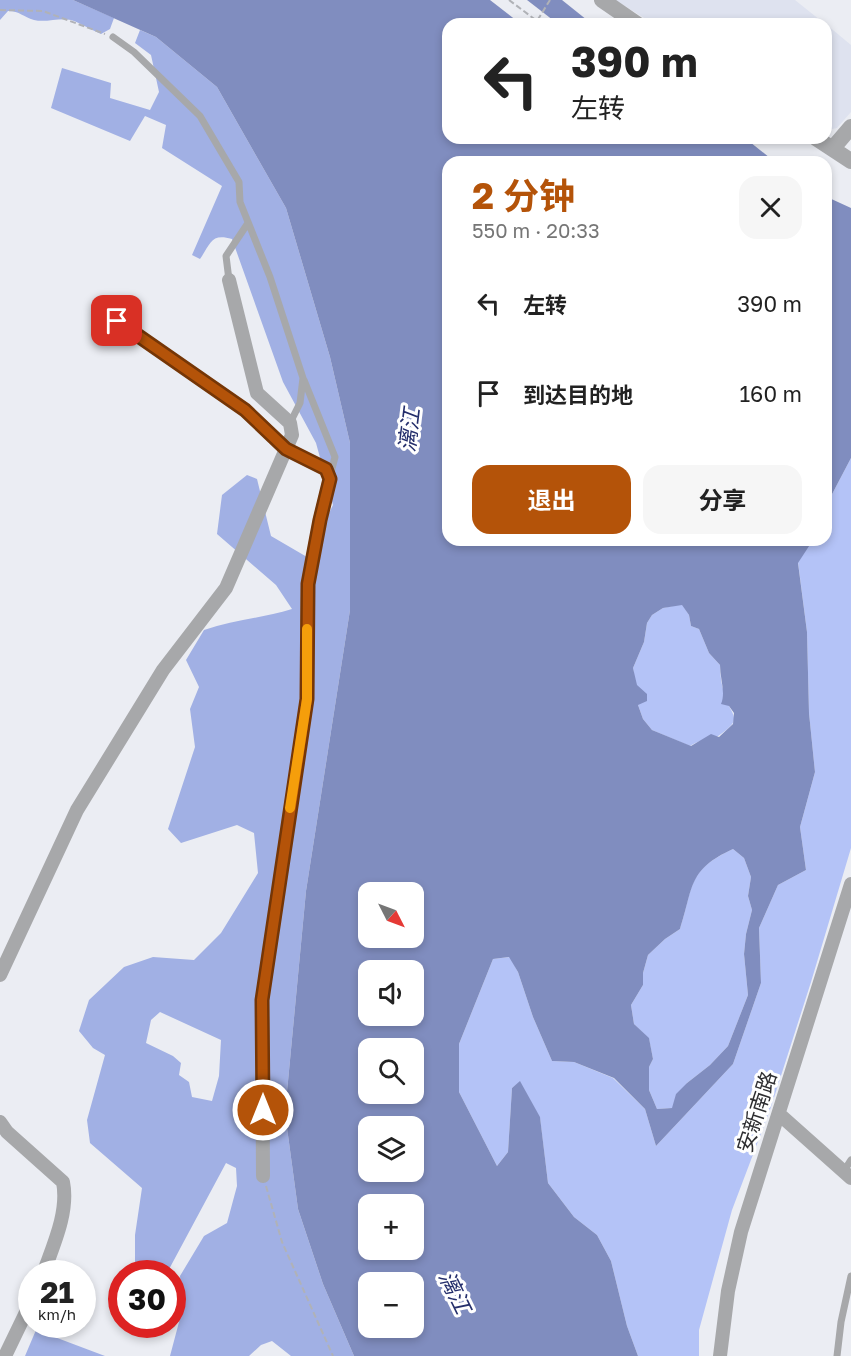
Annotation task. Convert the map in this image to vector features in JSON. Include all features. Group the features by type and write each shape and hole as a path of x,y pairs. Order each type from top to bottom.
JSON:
{"street":[{"path":"605,1 629,18"},
{"path":"833,148 851,127"},
{"path":"826,144 851,160"},
{"path":"0,975 77,810 163,670 226,588 292,435 290,423 257,393 229,280"},
{"path":"117,321 245,410 286,449 326,469 330,479 308,584 307,699 262,1000 263,1176"},
{"name":"安新南路","path":"720,1356 728,1291 741,1232 851,884"},
{"path":"779,1114 848,1170"},
{"path":"0,1122 63,1182 64,1196 59,1228 48,1260"},
{"path":"6,1356 18,1330"}],"lane":[{"path":"113,38 134,52 200,116 239,182 240,202 270,277 303,378 335,457 330,479"},
{"path":"229,280 226,256 248,223"},
{"path":"290,423 300,403 303,378"},
{"path":"837,1356 851,1276"}],"path":[{"path":"509,0 533,18"},
{"path":"539,18 550,0"},
{"path":"0,10 43,11 113,38"},
{"path":"263,1176 282,1242 333,1356"}],"shaded area":[{"path":"0,0 73,0 114,18 110,29 101,34 71,20 39,21 12,11 8,11 0,20"},
{"path":"615,0 795,0 818,18 644,18"},
{"path":"832,29 851,45 851,112 837,128 832,129"},
{"path":"140,30 156,37 217,87 286,208 330,357 350,443 350,610 306,891 285,1113 298,1209 323,1284 354,1356 291,1356 272,1341 261,1345 249,1356 170,1356 175,1338 186,1338 186,1266 204,1236 227,1223 237,1186 236,1168 226,1163 174,1260 135,1260 135,1235 142,1188 90,1143 87,1120 105,1055 93,1048 79,1031 89,1000 124,967 153,957 194,960 221,933 258,873 254,833 237,825 181,843 168,829 195,747 190,709 199,687 186,660 204,630 292,609 276,585 217,534 222,495 247,475 257,479 271,536 307,557 333,505 316,443 283,382 232,239 216,238 209,244 200,259 192,255 222,186 162,148 166,125 145,116 130,141 51,108 62,68 111,83 110,98 150,110 159,92 151,55 135,43","holes":["160,1012 221,1040 219,1076 212,1101 192,1097 189,1082 179,1075 181,1063 173,1056 146,1043 151,1020"]},
{"path":"851,458 851,848 771,1107 732,1210 699,1330 699,1356 638,1356 627,1326 611,1261 597,1235 574,1217 548,1183 540,1118 520,1082 512,1088 508,1152 497,1166 459,1092 459,1044 493,959 510,957 518,972 533,1017 552,1061 574,1062 613,1078 645,1109 656,1146 733,1064 761,983 759,928 778,885 806,870 800,827 815,772 809,713 807,632 798,562 808,546 832,546 832,494"},
{"path":"682,604 689,615 691,626 699,629 709,653 720,665 723,691 734,718 732,725 718,736 690,746 652,730 643,719 638,705 633,668 644,642 647,623 652,615 663,608"},
{"path":"733,849 744,858 751,877 748,896 752,910 744,954 748,995 728,1046 710,1065 687,1083 673,1108 657,1109 649,1090 649,1067 653,1059 649,1039 634,1024 631,1005 643,985 643,973 648,955 680,929 694,881 699,873 718,857"},
{"path":"33,1338 57,1338 105,1356 25,1356"}],"water":[{"name":"漓江","path":"73,0 562,0 584,18 442,18 442,144 752,144 768,156 442,156 442,546 809,546 798,563 807,632 809,713 815,772 800,827 806,870 778,885 759,928 761,983 733,1064 656,1146 645,1109 614,1078 574,1062 552,1061 533,1017 518,972 509,957 493,959 459,1044 459,1092 497,1166 508,1152 512,1088 520,1081 540,1117 548,1183 574,1217 597,1235 611,1261 627,1326 638,1356 354,1356 323,1284 298,1209 285,1113 306,891 350,610 350,443 330,357 286,208 217,87 156,37","holes":["682,605 689,615 691,626 699,629 709,653 720,665 723,690 721,704 729,706 734,713 733,724 719,737 711,734 691,746 652,730 643,719 638,705 647,701 647,694 637,685 633,668 644,642 647,623 652,615 663,608","733,849 744,858 751,877 748,896 752,910 744,954 748,995 728,1046 676,1094 672,1108 657,1109 649,1090 649,1067 653,1059 649,1038 634,1024 631,1005 643,985 643,973 648,955 680,929 694,881 707,864"]},
{"path":"832,199 851,208 851,458 832,494"}],"pier":[{"path":"490,0 527,0 550,18 513,18"}],"slow traffic":[{"path":"290,808 307,699 307,629"}],"route":[{"path":"117,321 245,410 286,449 326,469 330,479 308,584 307,699 262,1000 263,1110"}]}
